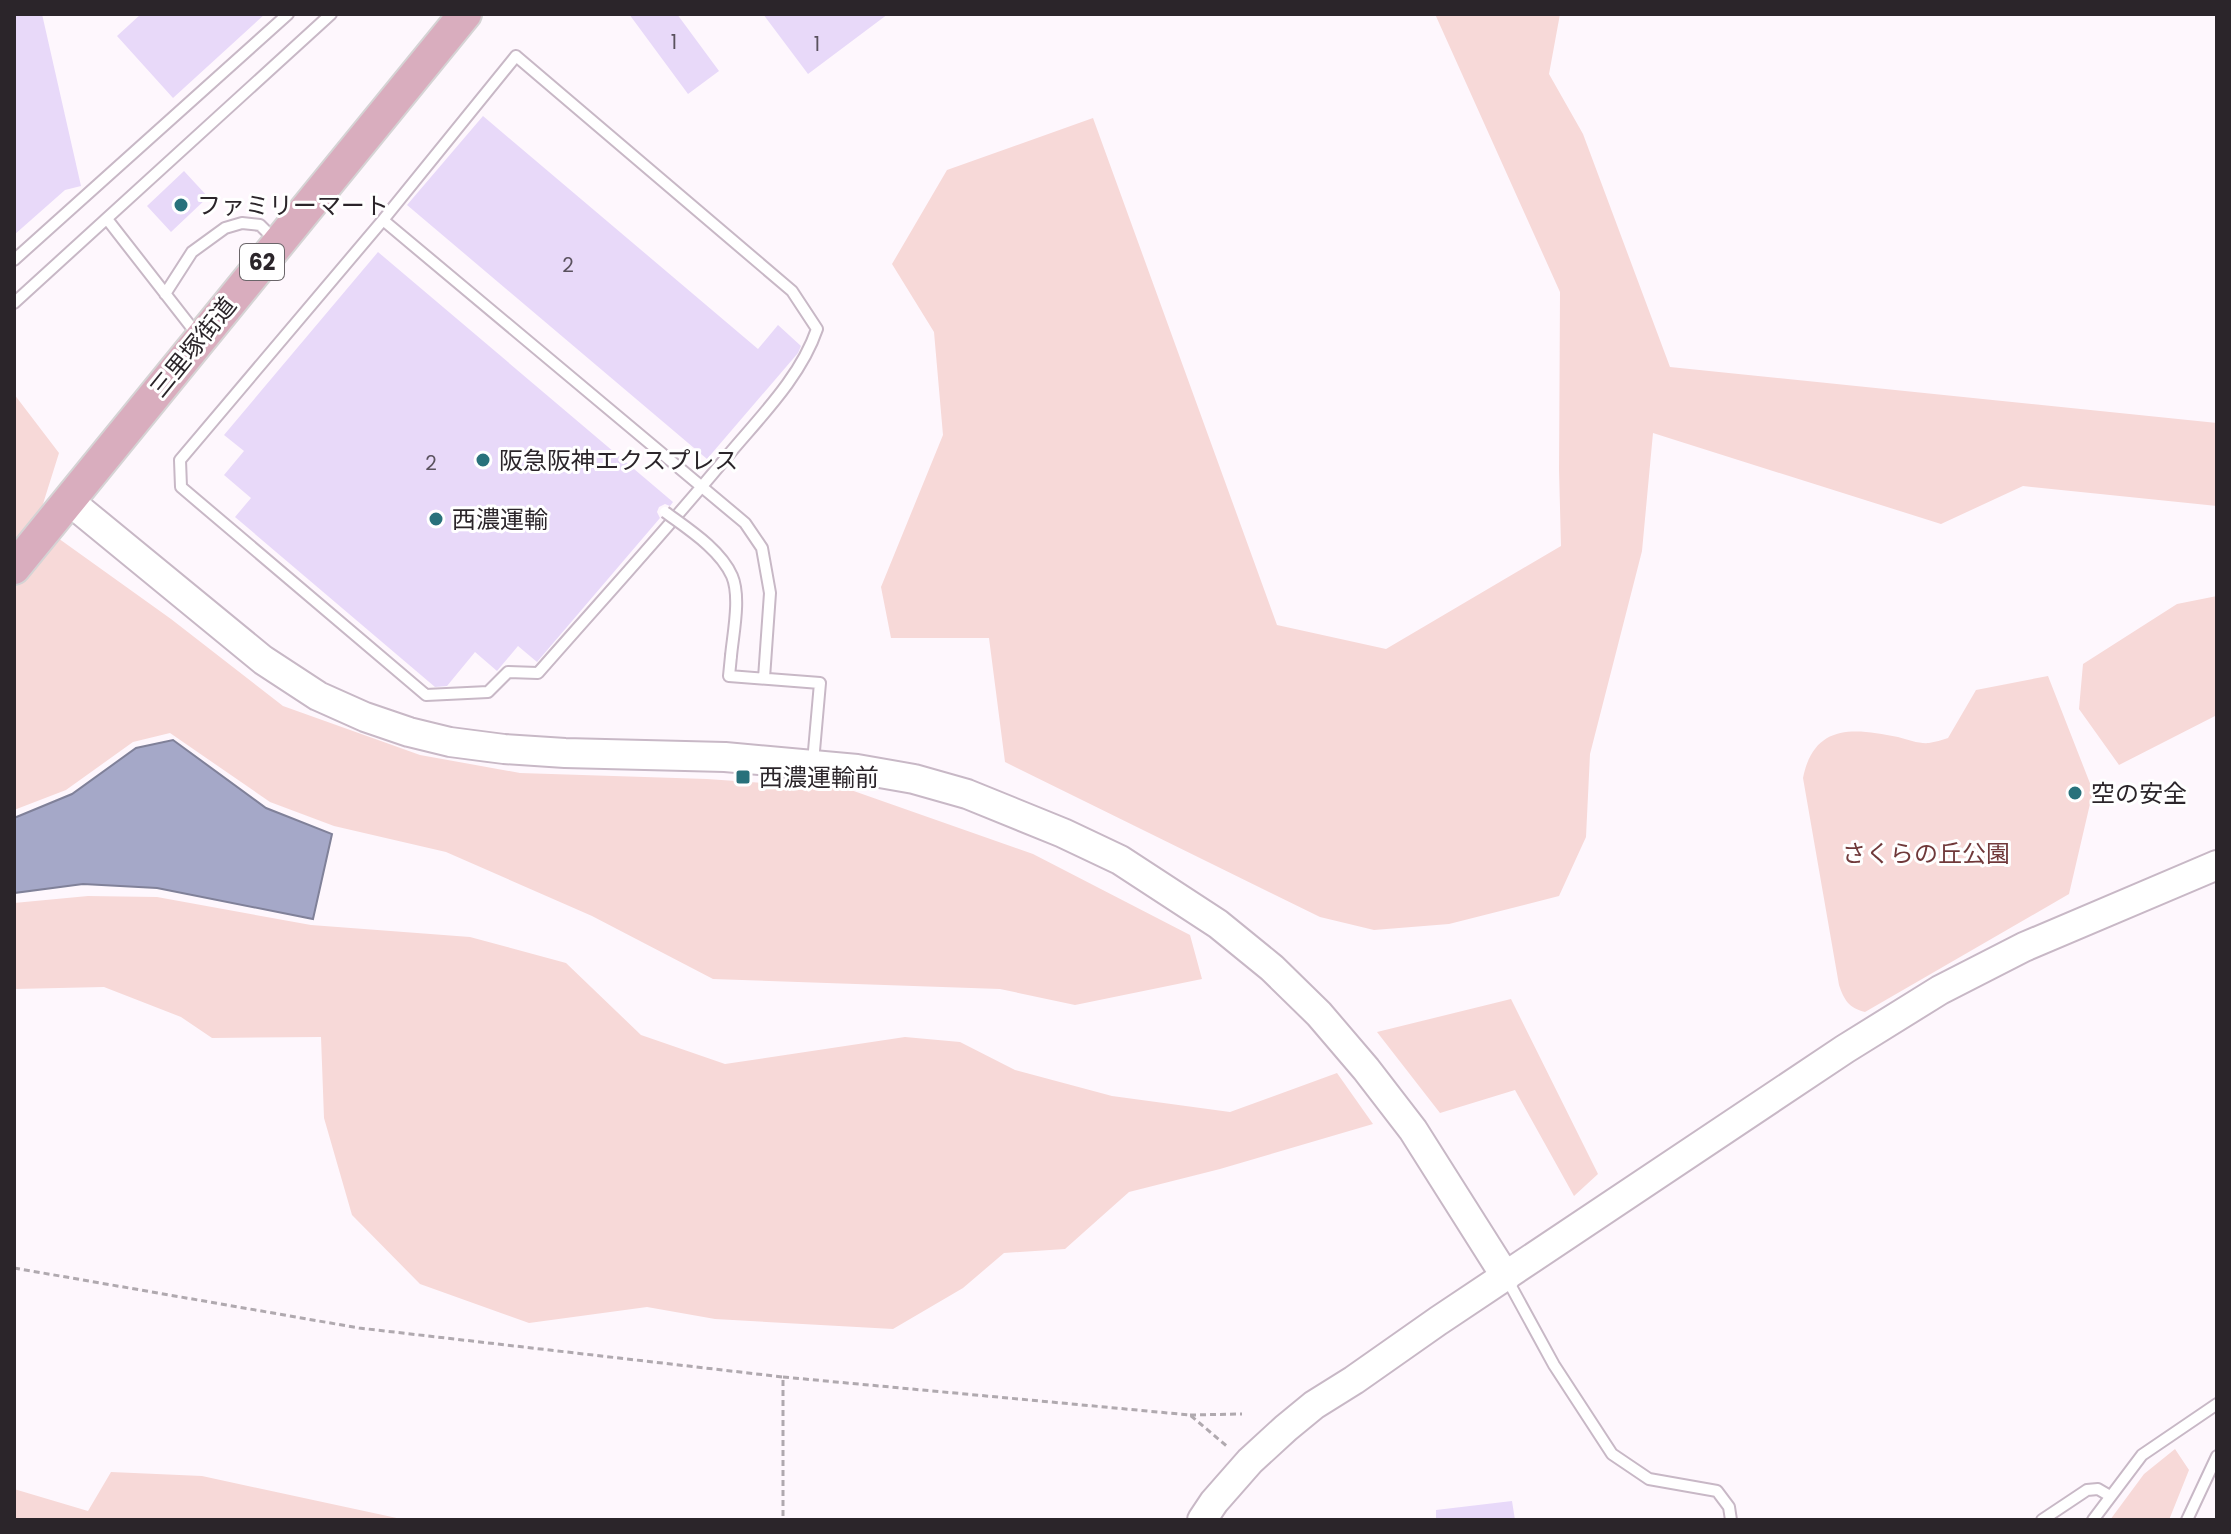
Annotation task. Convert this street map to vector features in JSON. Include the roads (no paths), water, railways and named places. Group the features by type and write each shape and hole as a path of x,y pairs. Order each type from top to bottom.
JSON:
{"main road":[{"name":"三里塚街道","path":"14,568 465,14"}],"street":[{"path":"68,500 263,660 318,696 365,717 450,742 504,749 725,757 857,769 914,779 967,794 1120,860 1218,924 1272,968 1319,1014 1413,1130 1506,1277"},
{"path":"1202,1520 1250,1461 1314,1405 1845,1049 1940,990 2070,927 2217,865"}],"lane":[{"path":"14,260 288,14"},
{"path":"14,303 331,14"},
{"path":"516,56 792,291 817,329 811,348 778,396 702,486 538,673 508,672 488,692 426,695 181,487 180,460 383,220 516,56"},
{"path":"107,219 200,339"},
{"path":"383,220 745,523 762,548 770,593 764,678"},
{"path":"165,294 192,252 225,228 242,223 260,225 278,243"},
{"path":"665,512 710,545 732,576 736,602 729,676 820,683 813,764"},
{"path":"1506,1277 1554,1365 1612,1454 1649,1479 1717,1491 1729,1507 1731,1520"},
{"path":"2093,1520 2142,1455 2217,1404"},
{"path":"2187,1520 2217,1456"},
{"path":"2042,1520 2087,1490 2098,1489 2110,1496"}],"water":[{"path":"173,740 266,808 332,834 313,919 157,888 83,884 14,893 14,818 72,794 136,748"}],"place":[{"name":"ファミリーマート","path":"181,205"},
{"name":"阪急阪神エクスプレス","path":"483,460"},
{"name":"西濃運輸","path":"436,519"},
{"name":"西濃運輸前","path":"743,777"},
{"name":"空の安全","path":"2075,793"}],"park label":[{"name":"さくらの丘公園","path":"1926,853"}]}
